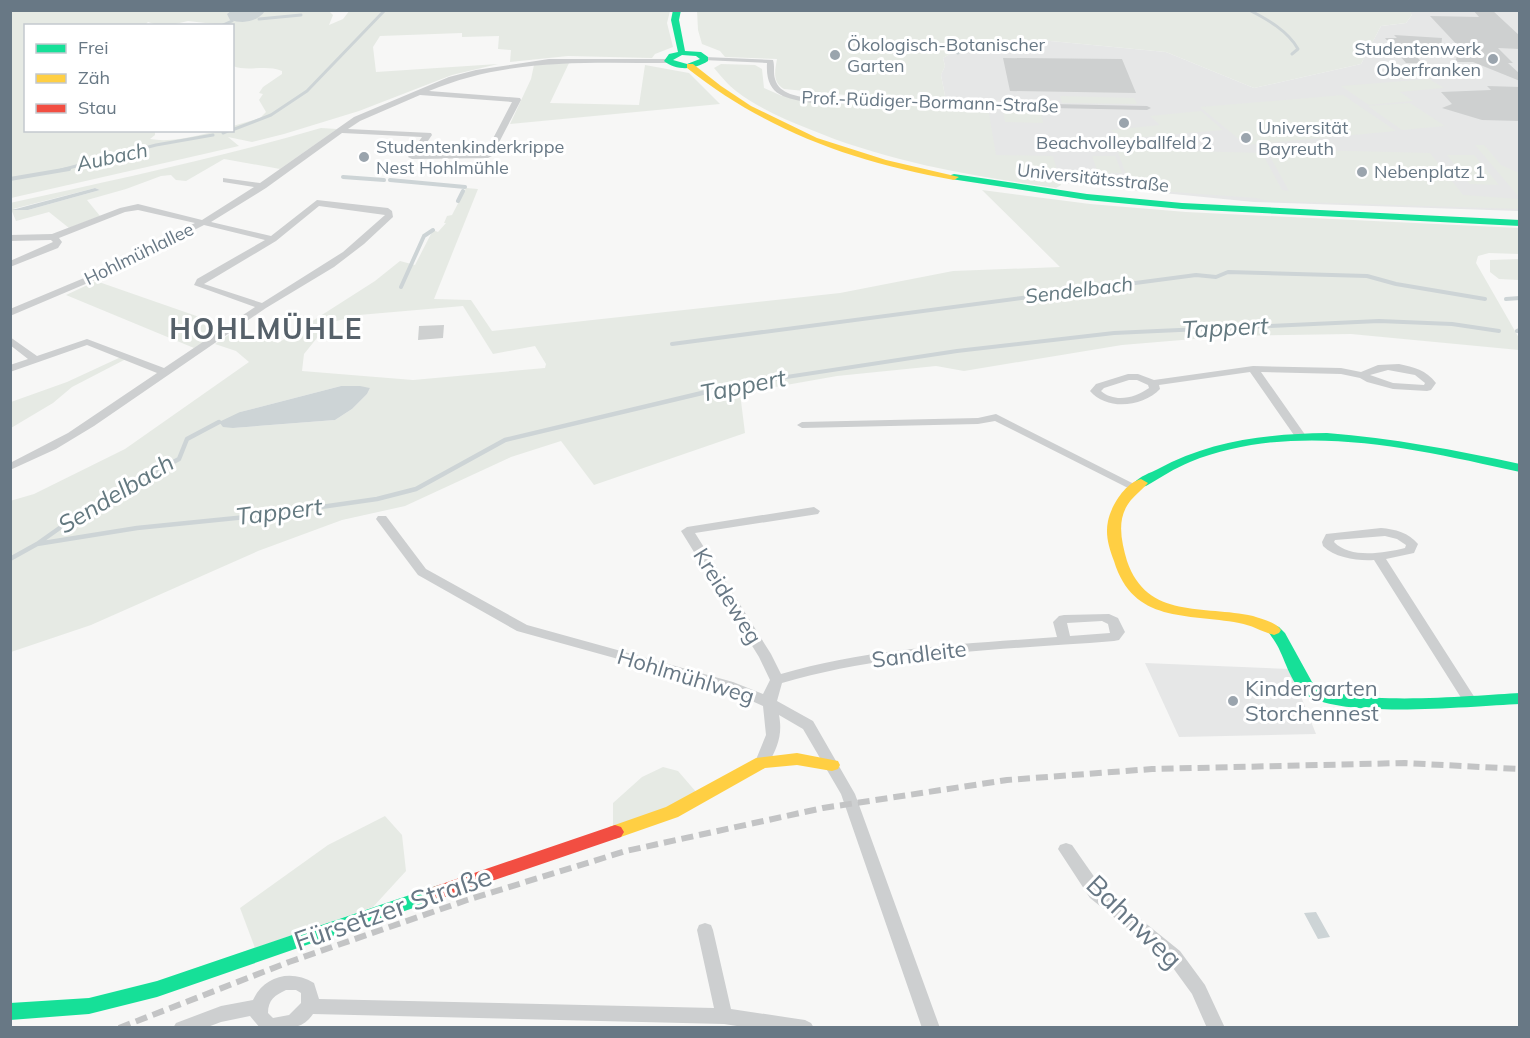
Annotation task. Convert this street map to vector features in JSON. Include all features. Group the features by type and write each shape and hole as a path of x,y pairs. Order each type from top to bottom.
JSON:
{"main road":[{"path":"677,10 675,20 682,53"},
{"path":"682,53 698,54 705,59 699,64 690,66 678,66 668,61 672,56 682,53"},
{"name":"Universitätsstraße","path":"690,66 725,95 771,121 853,153 943,175 1051,193 1182,206 1520,223"},
{"path":"1520,468 1421,447 1360,438 1299,436 1234,446 1200,455 1162,470 1134,487 1117,508 1114,539 1130,588 1147,600 1175,610 1238,617 1261,623 1278,632 1291,652 1303,682 1314,694 1336,700 1470,702 1520,698"},
{"name":"Fürsetzer Straße","path":"10,1012 89,1006 168,986 672,812 762,762 797,759 832,765"}],"street":[{"name":"Prof.-Rüdiger-Bormann-Straße","path":"705,59 771,61 770,78 774,88 794,98 812,101 1147,108"},
{"name":"Hohlmühlallee","path":"10,313 99,275 204,222 263,186 357,119 417,93 476,72 539,62 668,61"},
{"path":"341,131 428,135 412,157 485,157 491,153 518,100 417,93"},
{"path":"226,180 263,186"},
{"path":"10,467 51,449 109,413 263,306 322,273 373,234 390,215 388,211 317,203 273,238 200,281 199,285 263,306"},
{"path":"10,238 53,237 131,208 273,238"},
{"path":"10,264 55,246 58,242 53,237"},
{"path":"10,340 36,360"},
{"path":"10,369 87,342 165,372"},
{"path":"1154,383 1155,388 1150,393 1123,401 1108,402 1095,392 1100,386 1128,377 1137,377 1154,383 1204,374 1253,369 1315,370 1363,375 1381,383 1407,388 1427,388 1431,383 1428,377 1417,372 1391,368 1369,369 1363,375"},
{"path":"1253,369 1299,436"},
{"path":"802,425 978,421 996,417 1134,487"},
{"name":"Kreideweg","path":"777,680 766,657 687,531 814,511"},
{"name":"Hohlmühlweg","path":"382,519 422,572 522,627 728,685 768,702 808,725 848,794 931,1028"},
{"path":"1381,532 1400,535 1412,544 1410,550 1378,556 1341,554 1329,546 1328,542 1330,537 1341,534 1381,532"},
{"path":"1378,556 1470,702"},
{"name":"Sandleite","path":"777,680 811,670 899,654 1064,639"},
{"path":"762,762 774,734 774,720 768,702 770,690 777,680"},
{"name":"Bahnweg","path":"1066,849 1096,893 1174,956 1198,990 1216,1028"},
{"path":"705,930 724,1016"},
{"path":"294,982 308,989 311,995 310,1006 298,1020 279,1027 263,1022 259,1016 258,1007 261,1000 274,987 294,982"},
{"path":"310,1006 724,1016 805,1028"},
{"path":"182,1028 221,1014 258,1007"}],"shaded area":[{"path":"231,10 260,16 265,11 328,10 333,15 329,25 343,19 350,10 670,11 667,23 673,47 655,54 652,58 568,56 510,62 511,50 498,49 499,36 462,37 462,33 380,36 373,47 376,72 498,64 452,75 359,111 284,134 252,142 228,137 239,146 11,198 10,11"},
{"name":"Ökologisch-Botanischer Garten","path":"697,10 1409,10 1412,15 1406,23 1381,26 1361,64 1254,88 1166,52 1040,40 964,46 943,58 945,66 941,75 946,101 876,98 784,89 776,80 777,59 725,57 720,51 702,44 698,30"},
{"path":"231,11 265,11 254,20 240,22 230,20 227,14"},
{"name":"Universität Bayreuth","path":"1409,11 1519,11 1519,211 1254,202 980,175 967,101 946,101 941,75 945,66 943,58 964,46 1040,40 1166,52 1254,88 1361,64 1381,26 1406,23 1412,15"},
{"path":"569,63 550,103 639,105 645,65 689,73 720,104 510,124 531,79 534,65"},
{"path":"721,64 755,65 762,69 764,88 782,96 988,108 996,155 1053,156 1061,185 1056,188 962,173 900,159 839,141 781,117 744,97 730,86 714,68"},
{"path":"1429,79 1444,88 1400,92 1413,101 1369,105 1341,86"},
{"path":"1343,95 1396,131 1246,145 1200,107"},
{"path":"1060,96 1134,98 1137,104 1062,103"},
{"path":"1410,103 1445,126 1402,130 1368,106"},
{"path":"1002,106 1040,107 1043,123 1005,122"},
{"path":"1201,111 1223,130 1121,139 1111,130 1160,125 1150,116"},
{"path":"321,128 337,129 280,169 224,159 186,181 176,180 171,175 161,176 87,200 100,216 69,228 49,212 16,221 11,209 10,203 166,168","holes":["95,188 100,190 28,210 13,209"]},
{"path":"1475,145 1484,145 1501,165 1519,173 1519,197"},
{"path":"1117,149 1262,153 1282,190 1289,191 1266,149 1430,153 1463,195 1519,199 1519,209 1268,201 1256,198 1131,189"},
{"path":"1447,155 1474,155 1499,185 1470,184"},
{"path":"1092,156 1115,156 1122,173 1098,173"},
{"path":"95,188 100,190 28,210 12,210"},
{"path":"466,188 478,189 434,299 471,300 492,331 840,293 953,271 1060,267 982,190 1090,204 1186,212 1519,228 1519,254 1489,253 1478,256 1476,263 1519,338 1519,350 1351,334 1230,336 1122,345 964,371 936,366 837,376 740,393 745,433 594,485 561,441 511,457 405,506 342,520 258,551 91,625 11,652 10,501 34,494 125,449 249,362 236,351 215,344 236,330 278,343 375,281 400,261 415,265 433,230 438,232 446,223 444,223 447,216 452,215","holes":["463,306 493,354 535,346 546,364 545,368 413,380 302,371 304,354 329,323 359,315","341,386 370,388 352,409 335,420 233,428 240,412"]},
{"path":"1519,259 1519,280 1499,279 1490,272 1490,260"},
{"path":"96,281 228,327 194,348 66,295"},
{"path":"121,357 126,359 72,387 53,403 11,428 11,402 67,382"},
{"path":"341,386 370,388 352,409 335,420 233,428 223,427 219,422 240,412"},
{"name":"Kindergarten Storchennest","path":"1145,663 1290,669 1316,734 1179,737"},
{"path":"663,767 678,771 697,793 678,806 613,827 613,803 642,777"},
{"path":"385,816 402,835 406,871 373,907 255,948 240,908 328,845"},
{"path":"1316,912 1330,937 1318,939 1304,913"}],"building":[{"path":"1473,10 1492,10 1520,36 1520,49 1498,48 1513,63 1508,63 1520,74 1520,81 1473,62 1455,62 1460,48 1430,16 1479,17"},
{"path":"1394,35 1442,38 1441,48 1409,47 1422,63 1406,63 1385,38 1397,38"},
{"path":"1003,58 1122,59 1136,93 1010,91"},
{"path":"1487,86 1520,87 1520,121 1482,120 1442,108 1452,104 1441,92 1491,90"},
{"name":"HOHLMÜHLE","path":"444,325 443,338 418,340 419,326"}],"waterway":[{"name":"Aubach","path":"234,129 271,115 307,91 385,10"},
{"path":"1249,10 1270,22 1289,37 1298,49 1292,54"},
{"path":"259,19 301,15"},
{"path":"225,24 232,21"},
{"path":"946,48 958,53"},
{"name":"Aubach","path":"61,170 156,145 213,135"},
{"name":"Aubach","path":"10,179 69,169"},
{"path":"343,177 384,180"},
{"path":"390,180 465,187"},
{"path":"458,201 463,191"},
{"path":"401,287 424,236 433,230"},
{"name":"Sendelbach","path":"672,344 1196,275 1216,277 1228,272 1367,276 1396,284 1485,299"},
{"name":"Sendelbach","path":"1506,299 1520,298"},
{"name":"Tappert","path":"716,390 740,384 957,351 1114,333 1379,321 1452,324 1499,331"},
{"name":"Tappert","path":"37,544 137,528 265,515 377,499 416,489 505,440 723,388"},
{"name":"Sendelbach","path":"37,544 88,508 179,459 187,439 219,422"},
{"name":"Tappert","path":"10,559 37,544"}],"railway":[{"path":"119,1028 289,962 467,900 626,851 823,808 1007,780 1152,769 1405,763 1520,769"}],"traffic: fast":[{"path":"677,10 675,20 682,53"},
{"path":"682,53 698,54 705,59 687,66 668,61 672,56 682,53"},
{"path":"954,177 1087,197 1182,206 1520,223"},
{"path":"1141,483 1184,459 1230,445 1278,437 1327,436 1376,440 1474,457 1520,468"},
{"path":"1274,630 1285,645 1306,686 1313,692 1328,698 1381,703 1520,698"},
{"path":"10,1012 89,1006 157,989 439,892"}],"traffic: slow":[{"path":"690,66 748,108 814,140 884,162 954,177"},
{"path":"1141,483 1122,504 1115,519 1114,528 1121,563 1134,589 1147,600 1163,607 1240,618 1274,630"},
{"path":"615,832 672,812 762,762 797,759 832,765"}],"traffic: jam":[{"path":"439,892 615,832"}],"place":[{"name":"Ökologisch-Botanischer Garten","path":"835,55"},
{"name":"Studentenwerk Oberfranken","path":"1493,59"},
{"name":"Beachvolleyballfeld 2","path":"1124,123"},
{"name":"Universität Bayreuth","path":"1246,138"},
{"name":"Studentenkinderkrippe Nest Hohlmühle","path":"364,157"},
{"name":"Nebenplatz 1","path":"1362,172"},
{"name":"Kindergarten Storchennest","path":"1233,701"}],"district":[{"name":"HOHLMÜHLE","path":"266,329"}]}
